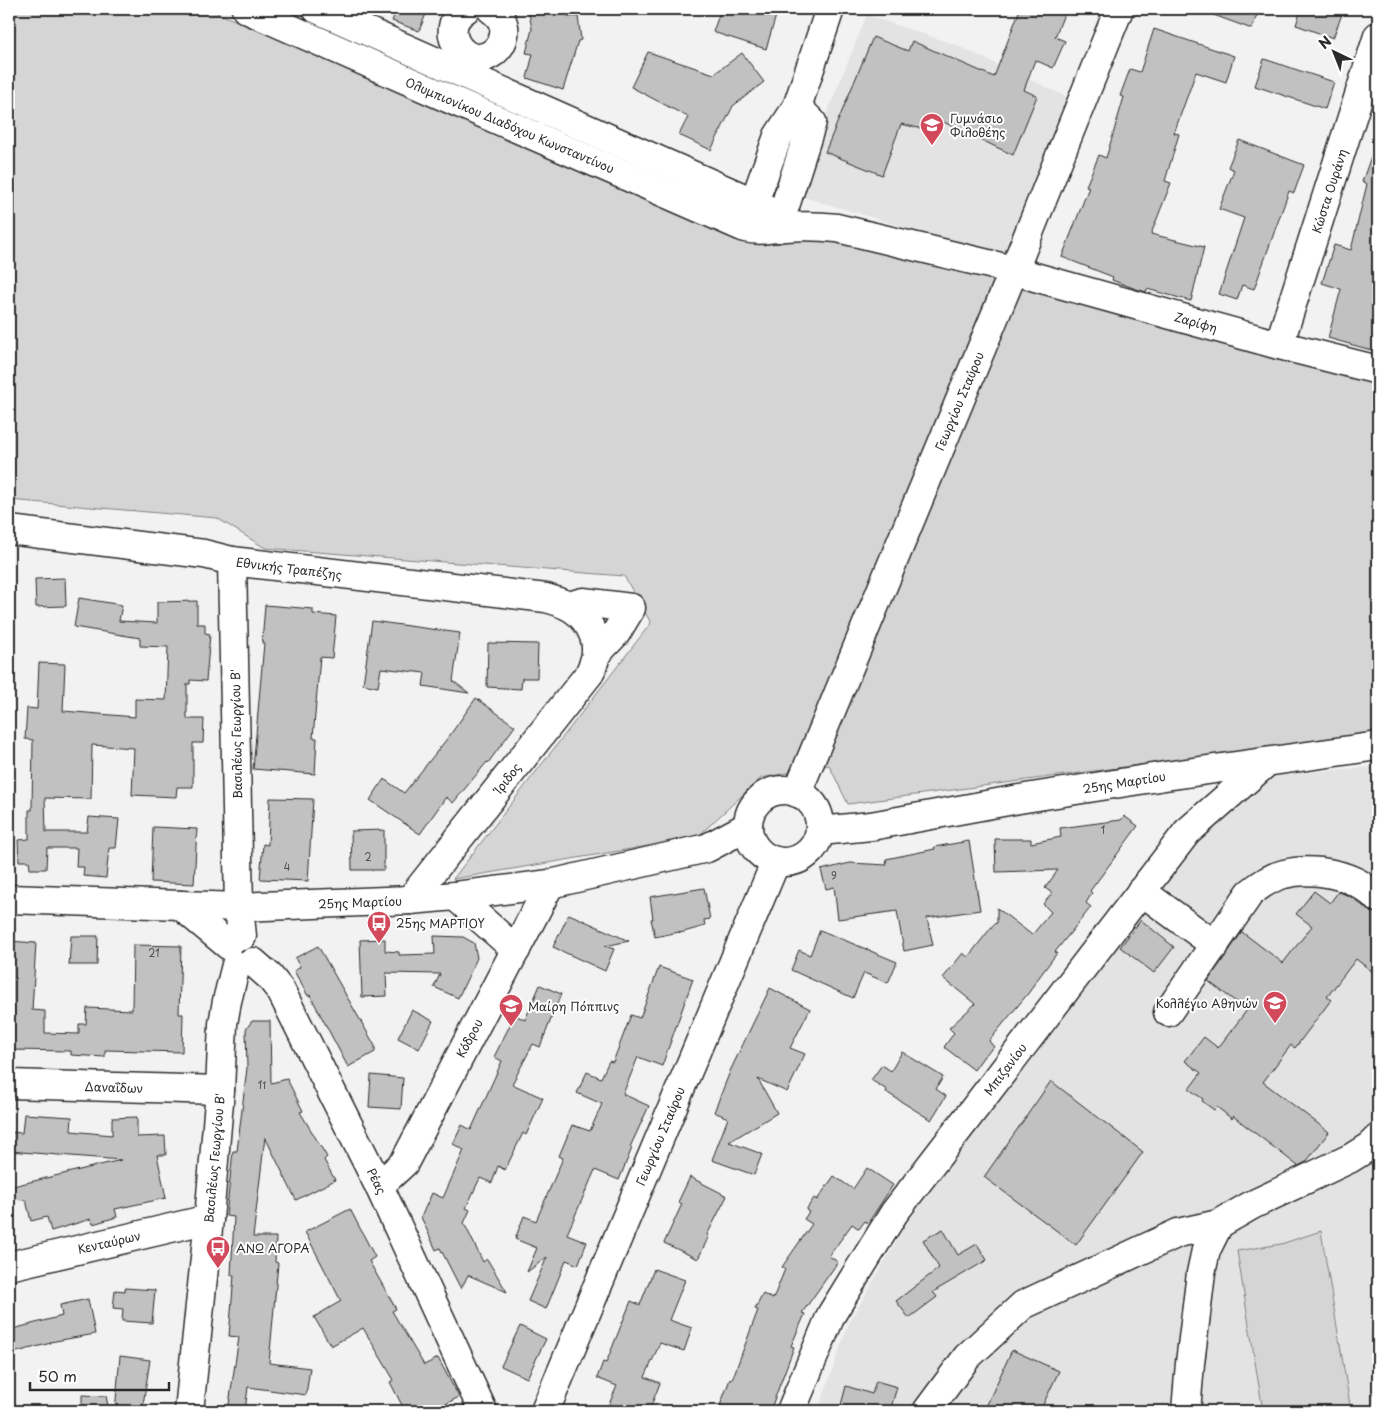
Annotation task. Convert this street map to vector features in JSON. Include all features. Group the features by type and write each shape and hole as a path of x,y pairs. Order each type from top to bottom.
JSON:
{"street":[{"name":"Ολυμπιονίκου Διαδόχου Κωνσταντίνου","path":"246,9 745,228 759,231 812,226 837,228 1014,270"},
{"name":"Ολυμπιονίκου Διαδόχου Κωνσταντίνου","path":"317,9 755,203 768,211 778,228"},
{"path":"466,9 456,18 452,35 459,50 475,58 492,54 503,41 504,24 500,16 491,9"},
{"path":"745,228 778,136 797,107 830,9"},
{"name":"Γεωργίου Σταύρου","path":"811,811 1014,270 1119,9"},
{"name":"Κώστα Ουράνη","path":"1279,345 1378,36"},
{"path":"778,228 812,122 797,107"},
{"name":"Ζαρίφη","path":"1014,270 1279,345 1378,370"},
{"name":"Εθνικής Τραπέζης","path":"9,530 204,554 232,561 546,598 569,606 577,611 593,633 597,652"},
{"name":"Βασιλέως Γεωργίου Β'","path":"189,1411 209,1219 220,1090 223,1024 240,952 232,561"},
{"name":"Εθνικής Τραπέζης","path":"569,606 583,602 631,608 616,633 597,652"},
{"name":"Ίριδος","path":"410,900 589,674 595,662 597,652"},
{"name":"25ης Μαρτίου","path":"811,811 871,826 1049,794 1378,746"},
{"name":"Μπιζανίου","path":"791,1411 831,1315 894,1213 1187,832 1267,762"},
{"path":"777,791 787,791 811,811 816,842 809,852 800,859 788,862 767,856 750,839 748,826 750,816 754,807 768,794 777,791"},
{"name":"25ης Μαρτίου","path":"9,899 239,907 410,900 455,896 550,884 707,848 748,826"},
{"name":"25ης Μαρτίου","path":"707,848 767,856"},
{"name":"Γεωργίου Σταύρου","path":"545,1411 767,856"},
{"path":"1168,1012 1250,893 1261,884 1283,874 1309,871 1333,874 1357,882 1378,898"},
{"name":"Κόδρου","path":"379,1186 404,1163 550,884"},
{"path":"1141,891 1215,945"},
{"path":"455,896 516,950"},
{"name":"Ρέας","path":"180,905 269,976 280,991 379,1186 483,1411"},
{"name":"Δαναΐδων","path":"9,1084 220,1090"},
{"path":"927,1411 967,1357 1023,1305 1178,1233 1219,1224 1252,1205 1351,1158 1370,1146 1378,1138"},
{"name":"Κενταύρων","path":"9,1266 209,1219"},
{"path":"1186,1411 1201,1273 1206,1250 1219,1224"}],"shaded area":[{"path":"9,9 207,9 366,73 839,238 1378,379 1378,733 848,804 829,765 761,778 696,838 453,879 651,623 624,576 265,548 217,518 9,500"},
{"name":"Γυμνάσιο Φιλοθέης","path":"867,15 956,45 1069,98 1006,258 794,194"},
{"path":"1378,766 1378,1411 818,1411 848,1325 905,1226 1193,838 1269,776"},
{"path":"1321,1231 1351,1411 1263,1411 1237,1251 1281,1244"}],"building":[{"path":"397,9 428,9 419,31 392,21"},
{"path":"546,9 566,9 569,17 578,16 581,40 578,41 563,90 527,78 533,54 526,53 532,29 529,13"},
{"path":"721,9 778,9 766,49 713,32"},
{"path":"1020,9 1066,9 1055,37 1065,41 1053,68 1035,60 1024,90 1037,96 1013,155 933,117 927,130 901,124 882,175 825,152 873,37 908,51 912,41 994,77"},
{"path":"1200,9 1259,9 1252,29"},
{"path":"1301,9 1344,9 1333,38 1296,25"},
{"path":"1154,29 1234,56 1226,82 1196,72 1174,133 1179,134 1165,181 1171,183 1151,234 1204,247 1191,301 1147,289 1146,292 1136,289 1112,280 1113,277 1062,257 1089,187 1086,186 1099,155 1106,158 1124,97 1120,96 1130,69 1140,72"},
{"path":"648,52 714,74 742,53 764,82 733,106 711,150 679,135 688,117 631,87"},
{"path":"1264,59 1334,82 1325,109 1255,86"},
{"path":"1239,140 1304,165 1294,193 1289,191 1254,289 1242,285 1237,300 1219,294 1244,218 1219,209 1234,170 1228,167"},
{"path":"1376,142 1378,143 1378,352 1328,338 1341,289 1322,283 1334,245 1351,250 1367,184 1362,182"},
{"path":"65,578 66,606 36,607 35,579"},
{"path":"79,598 122,605 119,621 157,623 157,602 197,601 197,624 205,624 205,633 210,634 206,681 190,680 190,684 187,684 187,719 204,719 203,743 193,743 193,787 177,787 176,797 132,795 134,748 92,745 91,799 45,798 46,832 87,832 89,817 119,819 116,848 109,848 106,878 83,876 84,867 76,867 77,848 47,848 46,869 30,869 29,861 19,861 18,840 29,839 29,810 32,810 33,740 25,739 27,708 37,709 39,663 65,664 63,711 135,717 135,699 166,700 168,647 140,646 140,638 74,627"},
{"path":"265,605 313,609 313,614 336,616 332,658 320,657 313,738 317,738 315,774 253,769 264,643 262,643"},
{"path":"372,621 460,633 453,681 469,693 423,686 425,673 381,668 378,687 363,684"},
{"path":"488,643 538,644 537,678 522,678 521,689 487,687"},
{"path":"476,698 515,726 488,763 453,803 446,797 420,834 370,800 384,779 404,793 450,735"},
{"path":"270,798 313,799 308,881 260,879 263,844 268,845"},
{"path":"1124,816 1138,826 1090,891 1092,893 1086,903 1091,907 1055,952 1057,953 1030,991 989,1041 994,1047 984,1056 974,1070 944,1047 954,1033 949,1028 975,1004 943,978 963,953 968,957 994,924 997,923 997,908 1032,935 1051,912 1043,904 1052,893 1045,888 1058,870 996,872 995,839 1031,839 1031,843 1061,837 1060,828 1121,820"},
{"path":"153,827 197,829 194,884 151,882"},
{"path":"384,830 384,870 352,870 351,831"},
{"path":"969,841 980,910 927,918 933,945 904,951 897,911 838,919 834,887 826,889 821,870 850,863 887,865 886,859 935,849 934,847"},
{"path":"704,888 710,919 704,920 705,926 655,937 651,919 653,919 650,897"},
{"name":"Κολλέγιο Αθηνών","path":"1314,891 1330,903 1338,892 1342,893 1353,898 1368,910 1378,914 1378,976 1356,959 1327,997 1331,1000 1295,1048 1291,1045 1263,1082 1329,1132 1306,1162 1298,1166 1233,1116 1232,1119 1217,1107 1214,1110 1189,1089 1201,1073 1185,1061 1204,1037 1218,1048 1247,1010 1208,981 1242,932 1283,963 1312,926 1296,914"},
{"path":"569,914 629,941 605,946 614,949 605,971 553,947"},
{"path":"1141,920 1174,947 1154,973 1120,947"},
{"path":"820,930 897,962 888,983 864,973 853,998 791,970 799,950 810,955"},
{"path":"71,936 98,936 97,965 69,965"},
{"path":"434,936 463,937 474,943 477,958 458,998 434,987 440,974 386,973 387,996 362,997 360,940 385,939 385,951 399,952 399,955 435,954"},
{"path":"9,941 36,943 32,1010 45,1011 45,1033 79,1034 79,1024 86,1024 87,1008 132,1010 133,945 181,946 179,1014 183,1014 182,1052 105,1050 105,1057 71,1055 71,1051 9,1050"},
{"path":"318,946 375,1046 375,1052 348,1067 310,995 308,996 294,971 300,967 295,958"},
{"path":"659,967 693,979 662,1066 638,1057 623,1094 649,1106 630,1147 632,1148 619,1180 595,1170 567,1234 587,1242 578,1265 566,1260 546,1309 528,1301 547,1257 527,1272 537,1248 515,1239 524,1216 536,1221 563,1158 559,1156 572,1125 590,1131 602,1104 577,1093 587,1072 601,1078 609,1061 613,1062 631,1015 640,1018"},
{"path":"540,985 561,994 540,1047 533,1044 512,1084 543,1098 526,1135 523,1133 505,1170 498,1166 492,1183 480,1178 466,1208 470,1210 464,1223 483,1262 487,1259 507,1292 468,1275 461,1289 440,1248 436,1250 421,1217 432,1193 443,1198 464,1150 453,1144 462,1125 471,1130 502,1061 494,1057 515,1015 525,1020"},
{"path":"770,988 810,1009 790,1048 805,1054 787,1092 758,1079 777,1113 729,1142 762,1154 754,1175 712,1160 728,1118 714,1112 731,1069"},
{"path":"412,1010 433,1021 419,1049 398,1038"},
{"path":"252,1021 270,1021 271,1083 287,1079 303,1111 300,1112 327,1157 324,1160 335,1180 296,1200 265,1137 253,1237 276,1237 275,1262 278,1263 269,1363 310,1368 306,1395 248,1387 245,1411 228,1411 239,1337 229,1336 234,1275 231,1275 234,1217 226,1216 233,1151 237,1151 247,1068 246,1029"},
{"path":"902,1052 943,1077 936,1089 946,1096 931,1120 886,1092 887,1090 871,1080 882,1065 891,1071"},
{"path":"371,1075 403,1078 401,1109 369,1107"},
{"path":"1051,1081 1143,1152 1076,1245 984,1177"},
{"path":"24,1114 72,1117 71,1131 112,1135 112,1118 137,1117 137,1137 165,1136 166,1155 157,1155 166,1198 115,1209 117,1217 93,1224 91,1219 51,1231 47,1217 31,1221 26,1200 9,1199 9,1187 121,1160 9,1151 9,1132 22,1133"},
{"path":"867,1168 893,1185 868,1223 865,1221 859,1229 852,1224 829,1256 838,1262 802,1313 805,1314 791,1346 794,1347 770,1411 718,1411 730,1379 732,1380 758,1310 755,1309 763,1294 773,1299 785,1269 782,1267 812,1224 804,1219 809,1212 806,1210 814,1198 817,1200 834,1176 853,1189"},
{"path":"690,1177 727,1196 707,1235 709,1236 698,1259 664,1243 682,1204 678,1202"},
{"path":"350,1209 375,1257 369,1261 396,1309 392,1311 424,1365 438,1358 459,1397 432,1411 405,1411 390,1382 394,1380 363,1328 331,1346 314,1317 341,1301 305,1232"},
{"path":"943,1229 958,1255 977,1244 987,1260 933,1292 937,1297 909,1318 896,1301 939,1268 923,1240"},
{"path":"654,1269 685,1280 669,1320 692,1328 684,1351 660,1343 645,1377 660,1383 649,1411 606,1411 617,1386 597,1378 603,1362 606,1363 631,1301 640,1305"},
{"path":"125,1288 155,1290 152,1323 122,1321 123,1309 113,1308 115,1290 125,1291"},
{"path":"88,1299 95,1334 50,1342 9,1354 9,1330 62,1316 60,1305"},
{"path":"520,1326 546,1339 527,1378 501,1366"},
{"path":"1012,1350 1059,1371 1040,1411 984,1411"},
{"path":"120,1356 150,1360 142,1411 115,1411"},
{"path":"876,1381 897,1387 890,1411 848,1411 840,1409 846,1386 872,1394"},
{"path":"82,1395 106,1396 109,1411 82,1410"}],"place":[{"name":"Γυμνάσιο Φιλοθέης","path":"932,146"},
{"name":"25ης ΜΑΡΤΙΟΥ","path":"379,944"},
{"name":"Κολλέγιο Αθηνών","path":"1275,1024"},
{"name":"Μαίρη Πόππινς","path":"511,1027"},
{"name":"ΑΝΩ ΑΓΟΡΑ","path":"218,1269"}]}
